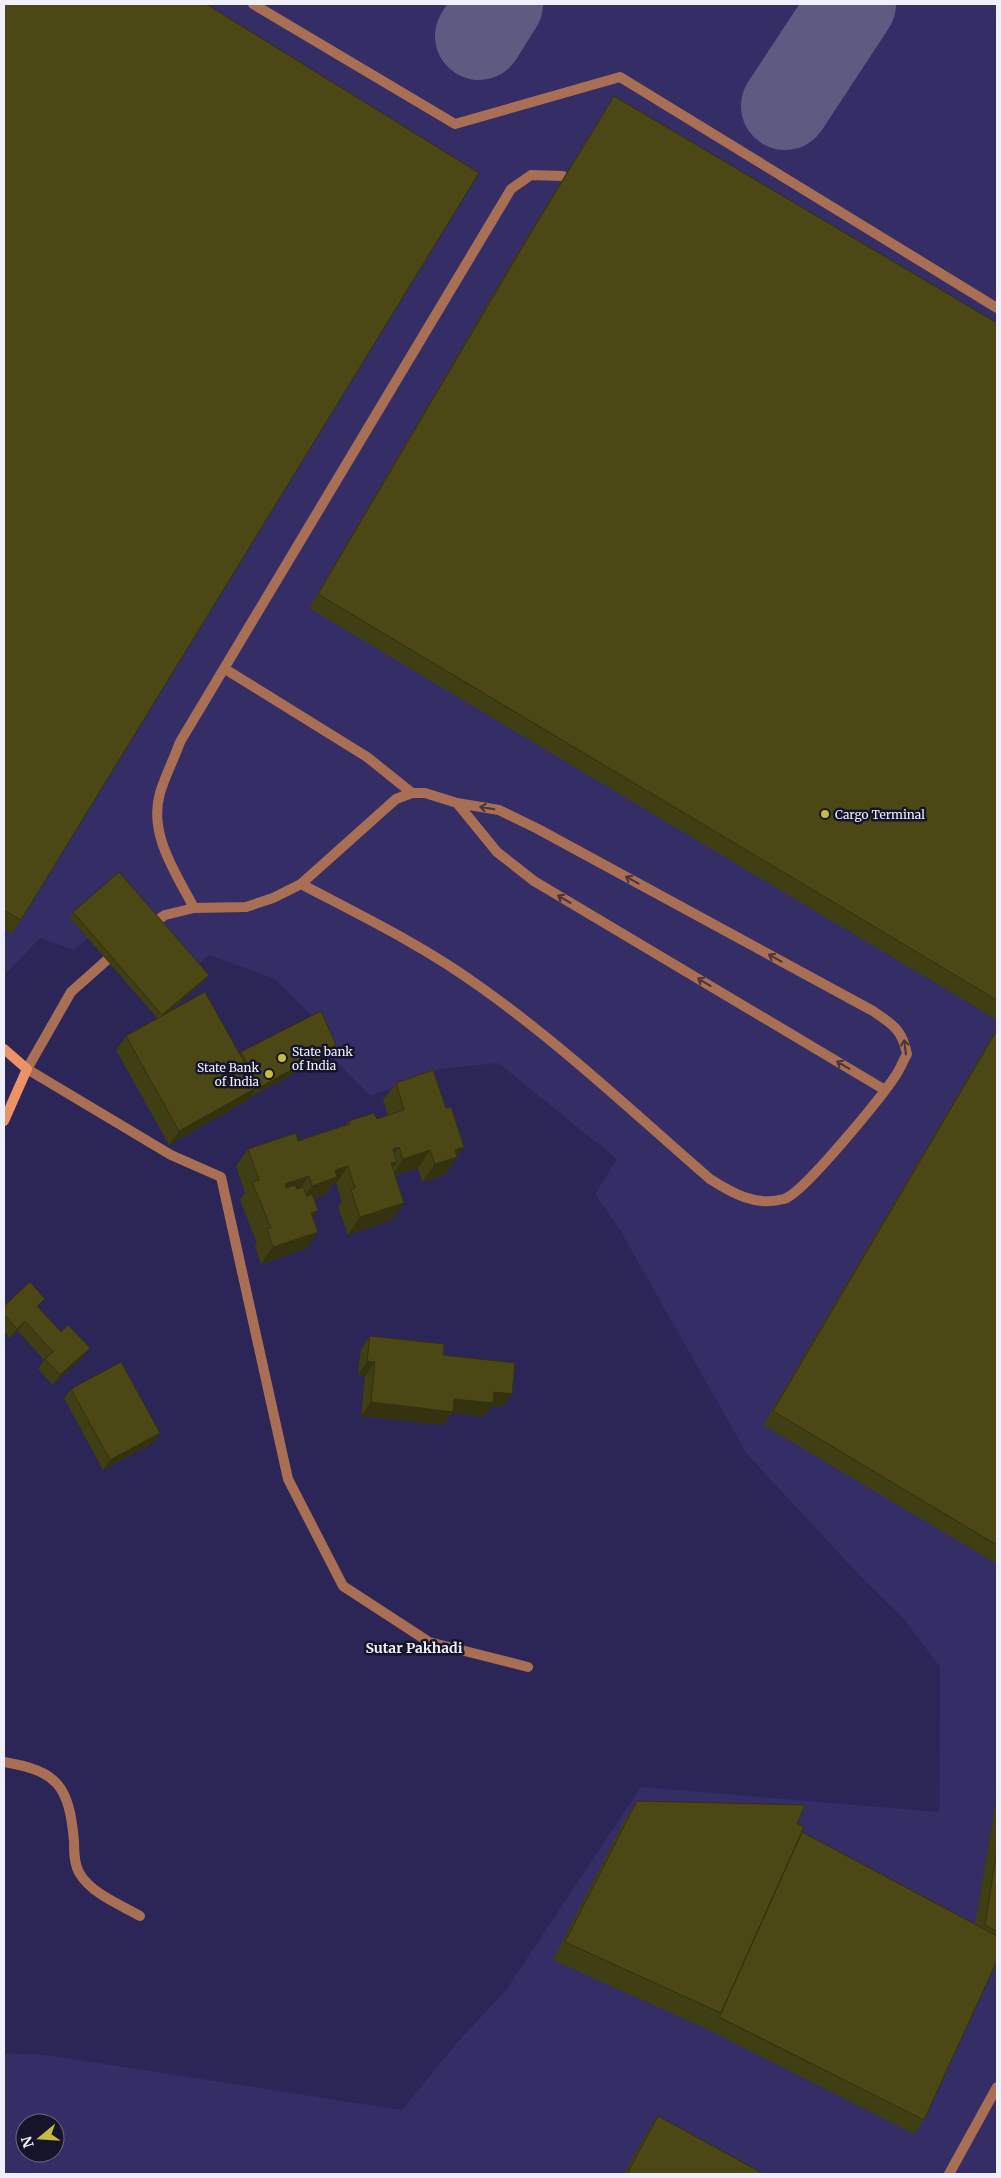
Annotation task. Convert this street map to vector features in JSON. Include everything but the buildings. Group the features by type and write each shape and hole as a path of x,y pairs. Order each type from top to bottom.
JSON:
{"street":[{"path":"253,4 455,124 620,77 997,308"},
{"path":"194,908 164,848 157,822 160,794 180,742 511,189 532,175 563,176"},
{"path":"225,669 367,757 412,793"},
{"path":"138,933 165,915 194,908 246,907 273,898 301,884 396,799 412,793 425,793 457,803 499,810 538,829 888,1021 895,1026 904,1039 907,1054 897,1074 885,1090 806,1184 786,1199 762,1201 736,1196 710,1179 541,1032 478,985 405,939 301,884"},
{"path":"457,803 497,852 534,881 885,1090"},
{"path":"4,1121 27,1069 71,992 127,942"},
{"path":"4,1049 27,1069 171,1155 221,1177 288,1480 343,1586 430,1642 528,1667"},
{"path":"4,1762 30,1766 51,1777 66,1795 72,1822 75,1859 80,1874 94,1889 140,1916"},
{"path":"949,2174 997,2087"}],"shaded area":[{"path":"4,4 997,4 997,2174 4,2174 4,2053 45,2055 402,2110 456,2044 506,1990 641,1787 939,1812 940,1667 904,1619 861,1577 747,1454 620,1230 595,1194 617,1159 498,1063 439,1069 371,1096 329,1054 315,1020 275,979 209,955 172,989 110,921 74,950 40,938 9,971 4,973"}],"taxiway":[{"path":"479,36 499,4"},
{"path":"785,106 852,4"}],"place":[{"name":"Cargo Terminal","path":"825,814"},
{"name":"State bank of India","path":"282,1058"},
{"name":"State Bank of India","path":"269,1074"}],"district":[{"name":"Sutar Pakhadi","path":"414,1648"}]}
